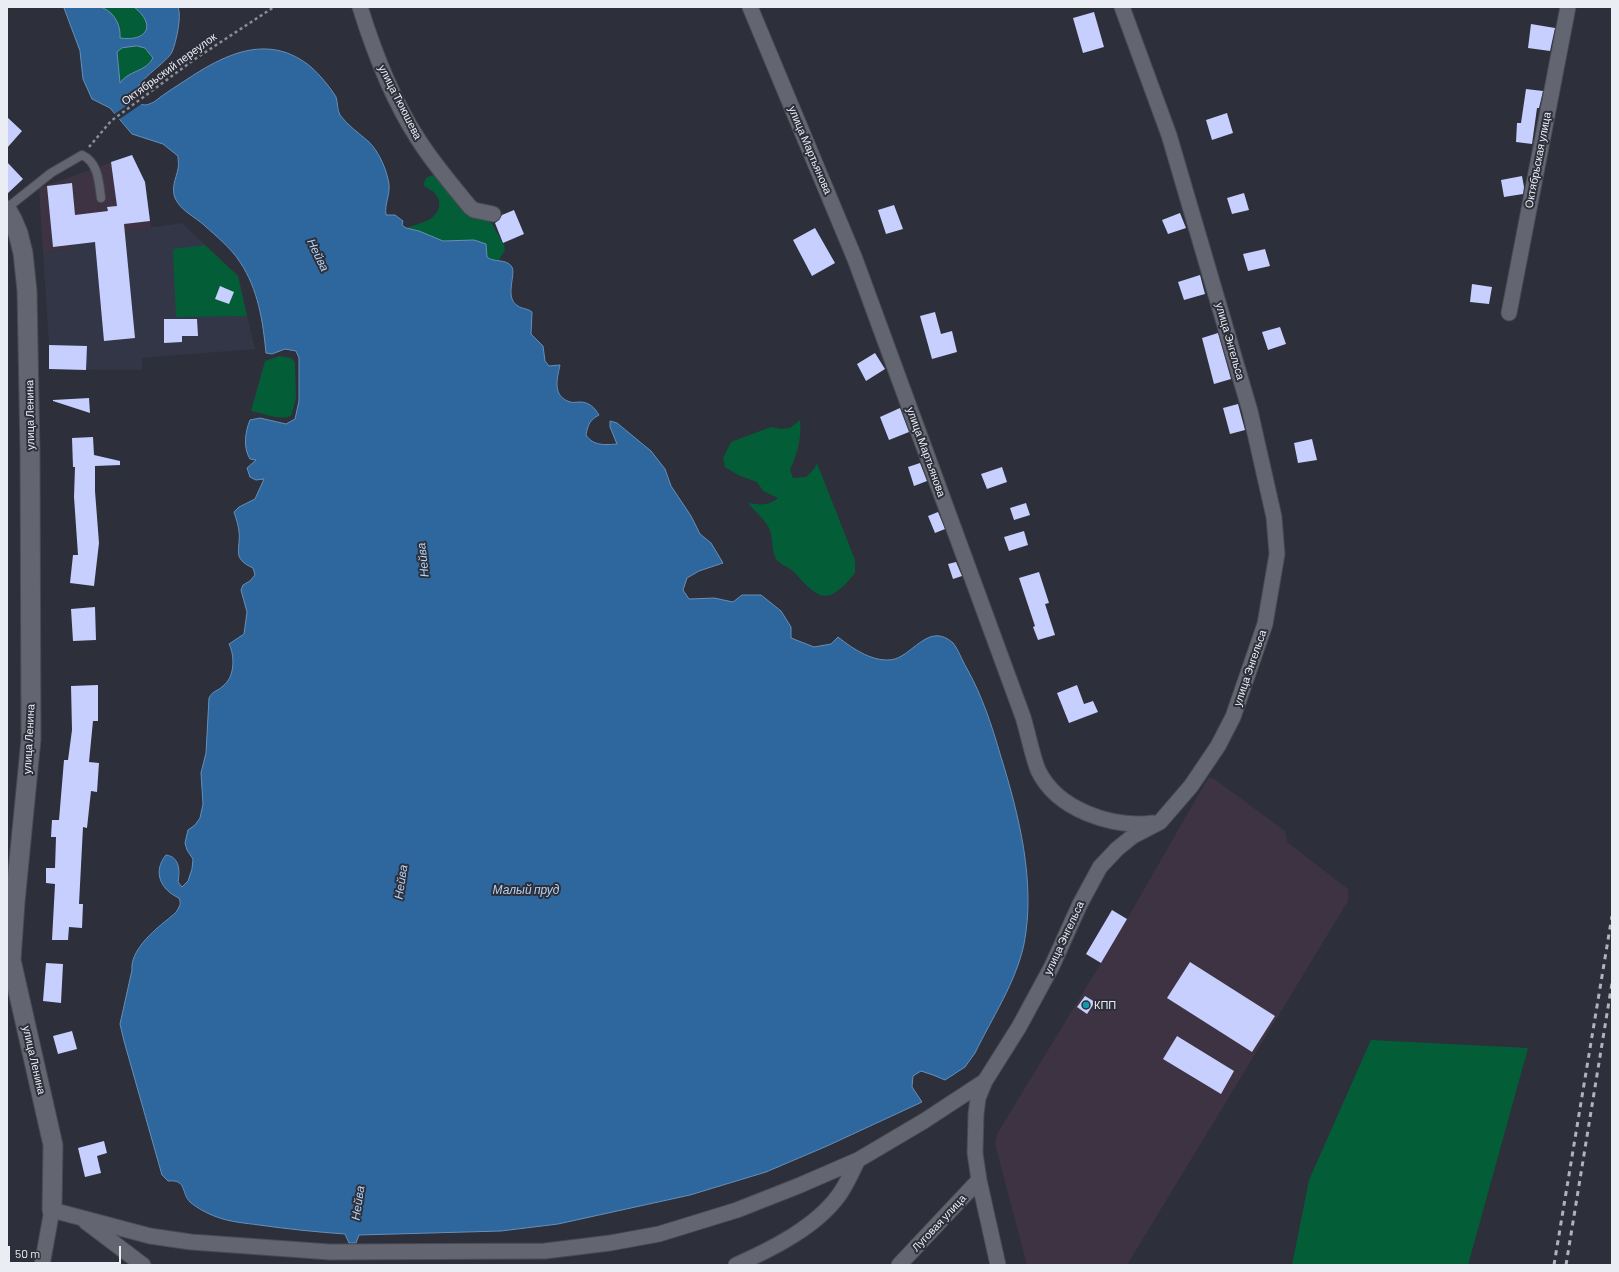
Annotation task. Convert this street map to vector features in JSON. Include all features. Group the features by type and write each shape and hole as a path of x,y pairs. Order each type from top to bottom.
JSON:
{"street":[{"name":"улица Тююшева","path":"360,7 386,76 400,107 417,138 470,207 474,210 493,214"},
{"name":"улица Мартьянова","path":"750,7 855,259 1023,717 1038,770 1052,791 1069,804 1088,813 1109,820 1137,825 1160,822"},
{"name":"улица Энгельса","path":"998,1265 979,1180 975,1153 978,1098 985,1081 1019,1027 1049,972 1080,904 1100,867 1117,849 1133,836 1160,822 1191,786 1214,752 1232,717 1265,624 1277,554 1274,517 1250,411 1168,135 1122,7"},
{"name":"Октябрьская улица","path":"1509,313 1568,7"},
{"name":"улица Ленина","path":"7,209 18,233 23,253 27,291 30,453 31,739 9,959 53,1144 52,1210 42,1265"},
{"path":"52,1210 150,1236 191,1242 330,1252 545,1251 610,1243 659,1234 736,1210 798,1186 858,1160 924,1121 985,1081"},
{"path":"736,1265 812,1224 839,1195 858,1160"},
{"name":"Луговая улица","path":"899,1265 979,1180"},
{"path":"79,1216 142,1265"}],"lane":[{"path":"7,209 51,173 82,155 88,157 92,162 98,178 101,198"}],"path":[{"name":"Октябрьский переулок","path":"82,155 111,121 195,59 274,7"}],"shaded area":[{"path":"132,155 145,182 151,228 78,238 79,244 70,245 71,249 43,252 39,188"},
{"path":"182,223 238,276 255,349 142,358 142,370 49,369 49,345 43,252 70,249 70,245 78,238"},
{"path":"1208,778 1213,778 1285,831 1287,842 1348,889 1348,901 1127,1265 1027,1265 995,1144 997,1134 1101,963 1086,954 1112,910 1127,919"}],"green space":[{"path":"102,7 134,7 141,12 148,23 147,29 141,36 120,39 116,20"},
{"path":"137,46 145,48 153,58 147,66 120,84 117,52 122,48"},
{"path":"435,175 492,224 504,245 505,250 498,261 491,260 487,257 487,249 474,240 443,241 406,228 429,220 437,212 439,200 434,192 424,186 426,178"},
{"path":"205,245 238,276 247,316 176,317 173,249"},
{"path":"279,356 292,358 295,363 296,399 291,416 281,418 251,411 265,361"},
{"path":"800,420 798,446 790,470 793,478 806,477 814,469 817,463 855,560 855,573 846,584 831,595 824,596 818,594 803,582 792,570 776,559 768,526 748,503 764,504 775,501 778,498 763,491 757,482 738,475 725,467 723,458 731,442 771,427 781,429 790,428"},
{"path":"1371,1040 1528,1048 1468,1265 1292,1265 1309,1180"}],"water":[{"name":"Малый пруд","path":"64,7 101,7 111,13 116,20 120,38 129,39 142,35 146,31 147,26 141,14 134,7 178,7 179,23 172,52 140,84 136,91 136,97 143,105 154,102 203,69 218,61 249,50 264,49 280,51 296,57 311,67 331,89 336,97 338,111 343,119 369,142 381,159 389,184 386,215 395,215 403,221 402,225 406,228 419,231 443,241 474,240 486,244 487,257 493,260 507,262 512,267 513,271 511,293 514,302 520,307 532,312 531,334 543,346 545,361 549,366 560,365 557,386 560,396 570,402 583,402 589,404 599,415 590,423 586,435 589,439 596,443 617,444 610,427 610,421 617,423 651,451 665,469 671,486 691,516 700,534 711,543 723,563 699,571 687,578 683,590 689,599 714,598 733,602 742,595 761,595 781,611 791,627 791,638 814,647 831,644 838,637 857,651 880,659 895,659 902,656 930,637 945,637 953,643 982,700 1008,779 1024,849 1028,897 1024,944 1015,972 1003,1000 975,1053 965,1067 945,1080 921,1071 913,1076 912,1087 922,1102 827,1146 766,1172 690,1195 558,1224 501,1231 359,1235 356,1243 349,1243 345,1234 243,1223 217,1217 203,1211 190,1202 181,1184 174,1181 168,1181 162,1175 120,1024 132,970 132,963 135,956 144,942 155,930 175,913 180,905 179,898 167,890 160,880 159,874 162,861 166,855 171,856 174,859 179,869 178,882 182,887 188,881 192,869 193,859 187,850 185,843 188,830 195,825 200,818 203,804 201,773 206,753 209,698 227,682 232,672 233,660 229,644 244,634 247,612 241,590 243,585 250,581 255,575 253,568 242,561 239,557 239,531 234,512 239,507 255,499 264,479 256,480 250,477 247,468 256,460 250,459 246,450 247,430 250,420 260,418 286,424 295,419 299,401 299,358 296,351 285,349 272,354 266,353 259,306 246,272 228,247 204,225 184,210 175,198 174,187 178,167 178,156 163,144 132,134 110,108 92,99 83,79 80,51","holes":["137,46 145,48 153,58 150,63 128,76 120,83 117,52 122,48"]}],"pier":[{"path":"138,98 143,103 118,120 113,115"}],"building":[{"path":"1094,12 1104,47 1083,53 1073,18"},
{"path":"1531,24 1555,28 1550,51 1528,48"},
{"path":"1526,89 1543,91 1539,108 1537,108 1532,144 1516,142 1517,123 1521,123"},
{"path":"1227,113 1233,133 1212,140 1206,120"},
{"path":"7,117 22,131 7,148"},
{"path":"132,155 145,182 150,221 124,224 135,338 104,341 95,242 53,247 47,186 72,183 75,215 108,211 107,207 117,206 111,162"},
{"path":"7,162 23,179 7,194"},
{"path":"1522,176 1524,187 1523,194 1504,197 1501,180"},
{"path":"1244,193 1249,210 1232,214 1227,198"},
{"path":"894,205 903,229 886,234 878,210"},
{"path":"514,210 524,234 503,243 495,223 502,215"},
{"path":"1180,213 1186,228 1168,234 1162,220"},
{"path":"815,228 835,263 812,276 793,240"},
{"path":"1265,249 1270,266 1248,271 1243,254"},
{"path":"1200,275 1205,294 1184,300 1178,282"},
{"path":"1472,284 1492,287 1489,304 1470,302"},
{"path":"220,286 234,292 229,304 215,299"},
{"path":"935,312 941,334 952,331 957,352 932,359 920,316"},
{"path":"164,319 197,319 198,336 182,336 182,342 164,343"},
{"path":"1280,327 1286,344 1268,350 1262,332"},
{"path":"1218,333 1231,379 1214,384 1202,338"},
{"path":"49,345 87,346 86,370 49,369"},
{"path":"875,353 885,369 866,381 857,364"},
{"path":"89,398 90,413 53,401 53,400"},
{"path":"1238,404 1245,430 1230,434 1223,408"},
{"path":"900,408 909,432 889,440 880,417"},
{"path":"93,437 94,455 120,461 120,465 95,466 95,491 99,543 94,586 70,583 73,555 78,555 74,497 75,467 73,467 72,438"},
{"path":"1312,439 1317,460 1298,463 1294,443"},
{"path":"920,463 927,481 914,486 908,467"},
{"path":"1002,467 1007,482 987,489 981,474"},
{"path":"1026,503 1030,515 1014,520 1010,508"},
{"path":"938,512 945,529 935,533 928,516"},
{"path":"1024,531 1028,545 1009,551 1004,537"},
{"path":"956,562 962,576 953,579 948,564"},
{"path":"1039,572 1049,603 1045,604 1055,635 1038,640 1033,627 1035,626 1019,578"},
{"path":"95,607 96,640 73,641 71,609"},
{"path":"98,685 98,721 93,721 89,762 99,763 97,792 91,791 87,828 83,827 79,904 83,904 82,928 69,927 68,940 52,940 55,884 46,883 46,868 55,868 56,837 51,837 52,820 59,820 64,760 68,760 72,730 71,686"},
{"path":"1077,685 1084,704 1093,701 1098,712 1069,723 1057,693"},
{"path":"1112,910 1127,919 1101,963 1086,954"},
{"path":"1190,962 1275,1016 1252,1052 1167,998"},
{"path":"46,963 63,964 61,1003 43,1001"},
{"name":"КПП","path":"1085,996 1095,1002 1087,1014 1077,1007"},
{"path":"72,1031 77,1049 58,1054 53,1036"},
{"path":"1177,1036 1234,1071 1221,1094 1163,1059"},
{"path":"104,1141 107,1153 97,1156 101,1173 85,1177 78,1148"}],"railway":[{"path":"1554,1265 1612,916"},
{"path":"1566,1265 1612,983"}],"place":[{"name":"КПП","path":"1086,1005"}],"water label":[{"name":"Нейва","path":"318,255"},
{"name":"Нейва","path":"423,560"},
{"name":"Нейва","path":"401,882"},
{"name":"Нейва","path":"358,1203"}]}
